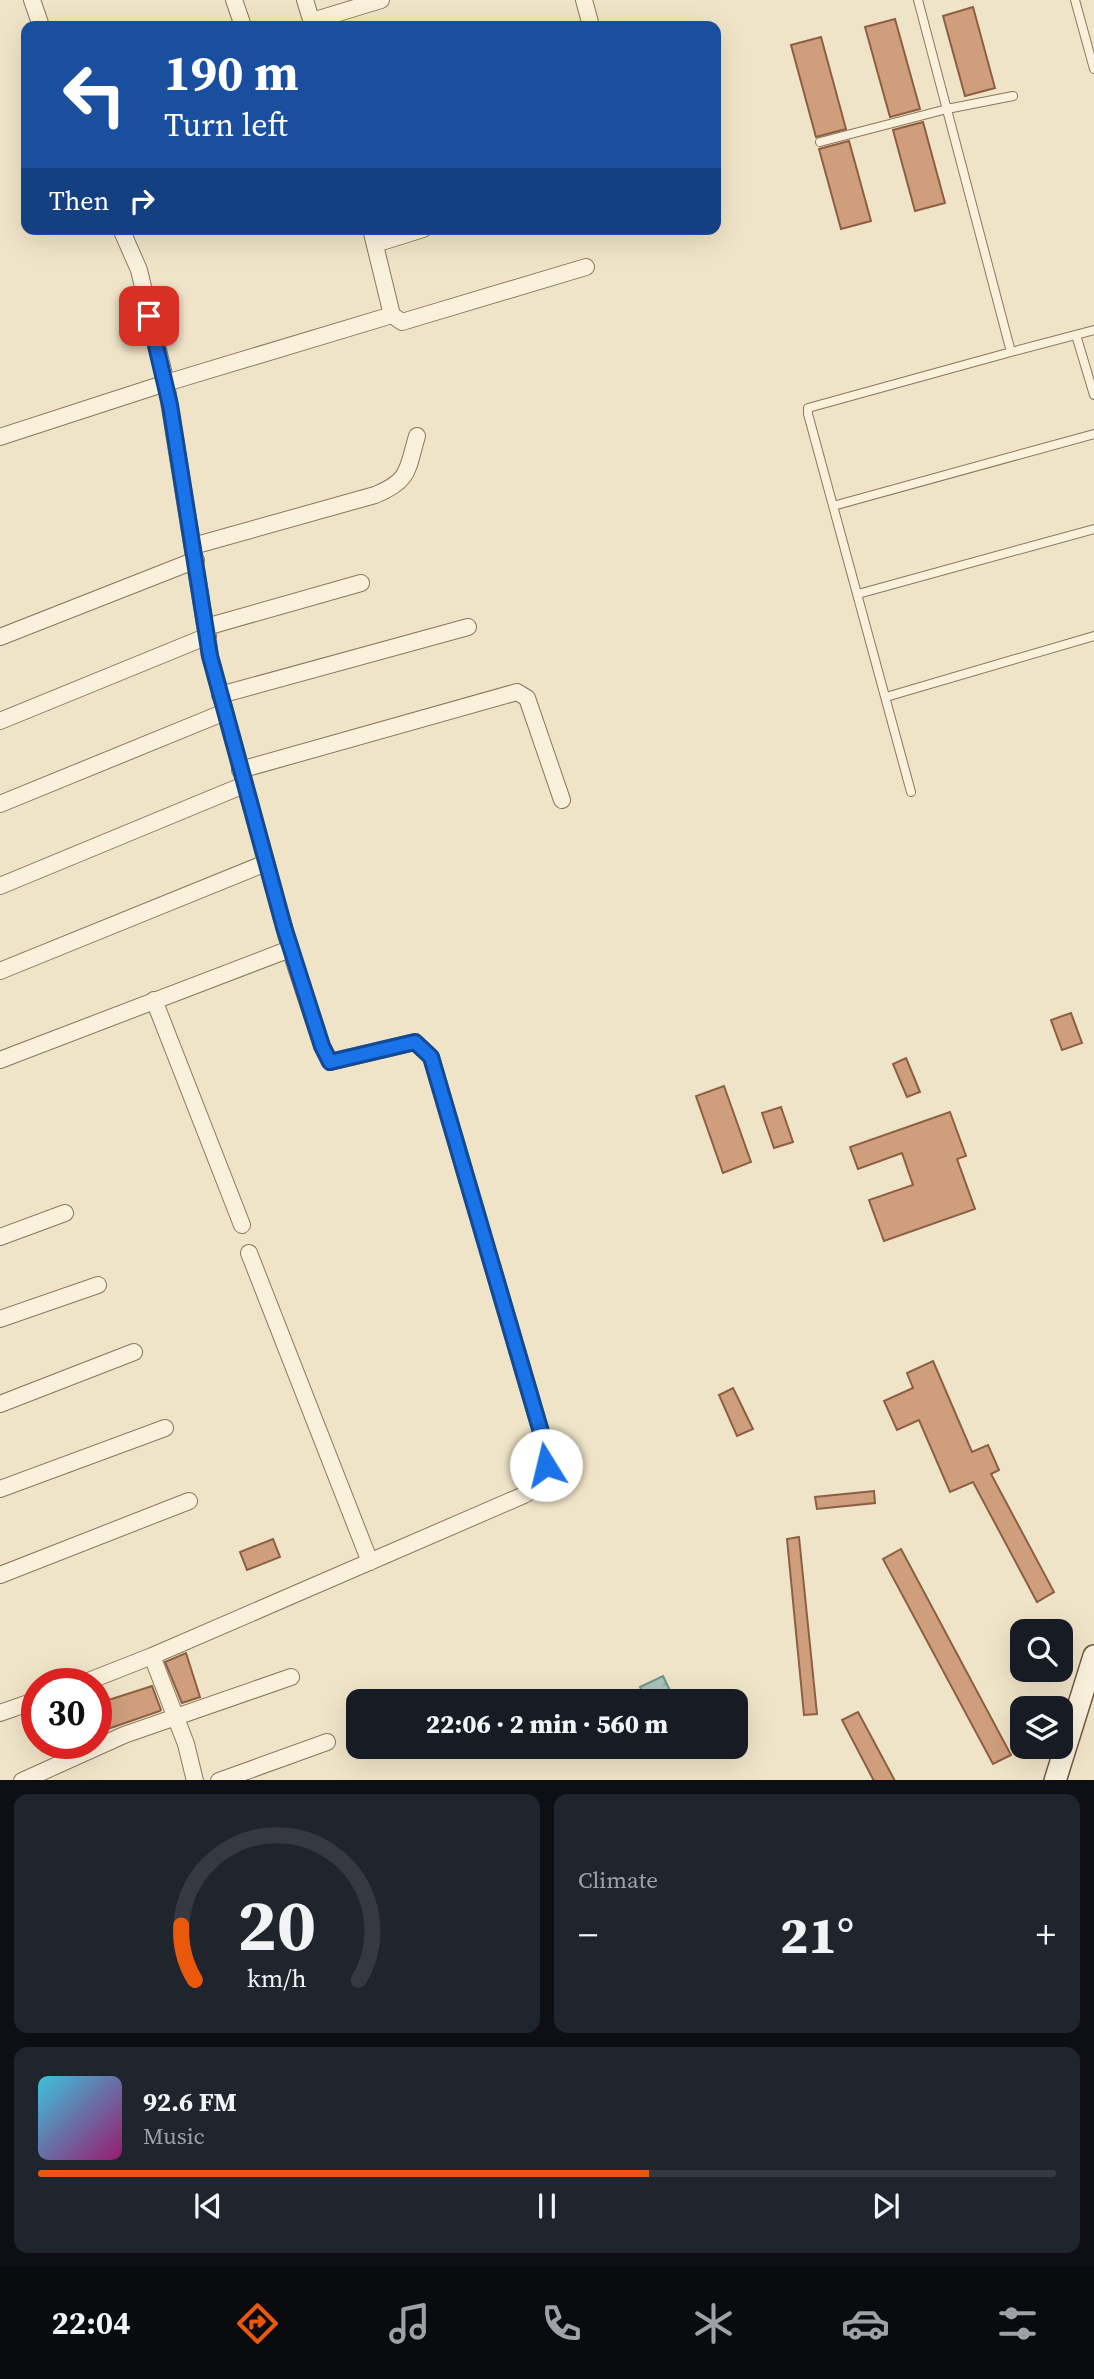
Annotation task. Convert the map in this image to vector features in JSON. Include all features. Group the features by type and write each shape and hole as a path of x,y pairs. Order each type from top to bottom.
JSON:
{"street":[{"path":"32,0 39,21"},
{"path":"234,0 241,21"},
{"path":"305,0 312,21"},
{"path":"322,21 381,0"},
{"path":"584,0 590,21"},
{"path":"112,1672 524,1495 546,1481 546,1449 431,1057 415,1042 330,1062 322,1046 290,948 220,695 166,383 139,270 124,235"},
{"path":"373,237 392,315 402,322 586,267"},
{"path":"0,437 166,383 392,315"},
{"path":"0,637 195,553 393,488 404,478 417,436"},
{"path":"0,721 207,631 360,583"},
{"path":"220,695 468,627"},
{"path":"0,886 242,778 517,692 527,698 562,800"},
{"path":"0,804 225,712"},
{"path":"0,971 266,863"},
{"path":"0,1060 290,948"},
{"path":"154,1000 242,1225"},
{"path":"0,1237 65,1213"},
{"path":"249,1253 370,1562"},
{"path":"0,1319 98,1285"},
{"path":"0,1404 134,1352"},
{"path":"0,1489 164,1428"},
{"path":"0,1575 188,1501"},
{"path":"152,1656 195,1780"},
{"path":"1055,1780 1094,1656"},
{"path":"22,1780 124,1735 291,1677"},
{"path":"0,1713 21,1706"},
{"path":"219,1780 327,1742"}],"lane":[{"path":"918,0 1011,352"},
{"path":"1075,0 1094,69"},
{"path":"820,142 947,109 1013,96"},
{"path":"911,792 808,408 1094,330"},
{"path":"1076,335 1094,395"},
{"path":"833,506 1094,434"},
{"path":"858,594 1094,529"},
{"path":"886,697 1094,636"}],"water":[{"path":"663,1676 669,1689 641,1689 640,1687"}],"building":[{"path":"973,7 995,88 965,96 943,16"},
{"path":"895,19 920,109 890,117 865,27"},
{"path":"821,37 846,129 816,137 791,45"},
{"path":"923,122 945,203 915,211 893,130"},
{"path":"849,141 871,221 841,229 819,149"},
{"path":"1071,1013 1082,1043 1062,1050 1051,1020"},
{"path":"906,1058 920,1092 907,1097 893,1064"},
{"path":"724,1086 751,1162 723,1173 696,1096"},
{"path":"781,1107 793,1142 774,1148 762,1113"},
{"path":"950,1112 966,1156 957,1159 975,1209 884,1241 869,1200 913,1185 902,1153 858,1169 850,1147"},
{"path":"933,1361 972,1452 988,1445 999,1470 991,1474 1054,1592 1037,1602 973,1482 950,1492 919,1420 897,1430 884,1401 913,1388 907,1373"},
{"path":"733,1388 753,1429 737,1436 719,1395"},
{"path":"874,1491 875,1503 817,1509 815,1497"},
{"path":"799,1537 817,1714 804,1715 787,1539"},
{"path":"273,1539 280,1557 247,1570 240,1552"},
{"path":"901,1549 1010,1756 993,1764 883,1559"},
{"path":"186,1653 200,1697 182,1703 165,1662"},
{"path":"152,1686 161,1710 112,1728 112,1699"},
{"path":"858,1712 894,1780 873,1780 842,1720"}],"route":[{"path":"149,316 170,405 210,656 290,948 322,1046 330,1062 415,1042 431,1057 546,1449 546,1465"}]}
